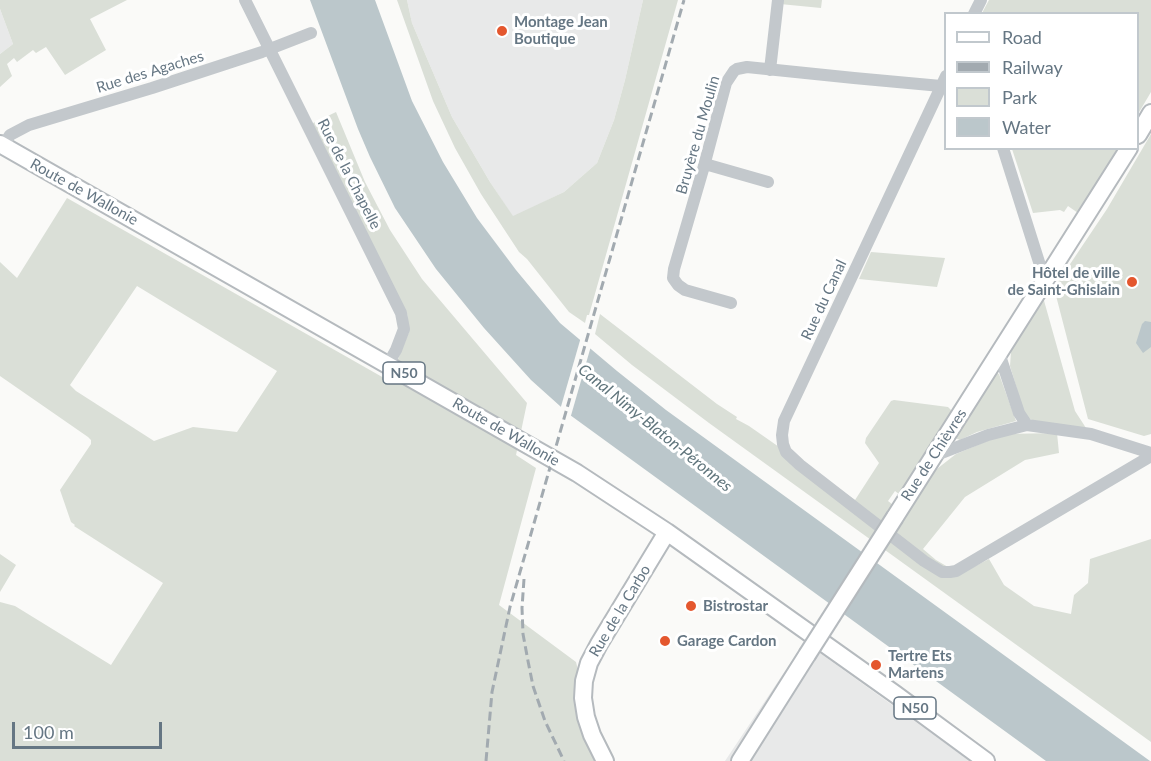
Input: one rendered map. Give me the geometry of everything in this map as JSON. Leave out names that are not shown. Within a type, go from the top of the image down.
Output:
[{"type":"main road","points":[[1139,132],[1151,113]]},
{"type":"main road","name":"Route de Wallonie","points":[[2,145],[577,473],[667,532],[986,761]]},
{"type":"main road","name":"Rue de Chièvres","points":[[740,761],[1128,150]]},
{"type":"main road","name":"Rue de la Carbo","points":[[605,761],[586,717],[583,698],[584,681],[589,663],[599,644],[667,532]]},
{"type":"street","name":"Rue de la Chapelle","points":[[245,0],[402,314],[404,329],[388,364]]},
{"type":"street","points":[[770,70],[778,0]]},
{"type":"street","name":"Rue des Agaches","points":[[2,145],[10,135],[29,125],[152,88],[311,33]]},
{"type":"street","name":"Bruyère du Moulin","points":[[731,303],[685,290],[674,278],[674,269],[728,78],[737,69],[747,67],[943,81]]},
{"type":"street","name":"Rue du Canal","points":[[943,81],[784,421],[782,435],[786,452],[860,512],[942,572],[956,571],[1151,455]]},
{"type":"street","points":[[1004,150],[1045,281]]},
{"type":"street","points":[[705,164],[768,182]]},
{"type":"street","points":[[999,353],[1019,413],[1027,425]]},
{"type":"street","points":[[933,456],[988,435],[1027,425],[1091,434],[1151,455]]},
{"type":"shaded area","points":[[407,0],[643,0],[614,120],[597,163],[564,192],[513,217],[452,117],[412,23]]},
{"type":"shaded area","points":[[0,9],[13,44],[0,54]]},
{"type":"shaded area","points":[[799,650],[815,660],[820,653],[970,761],[725,761]]},
{"type":"green space","points":[[0,0],[127,0],[90,19],[106,50],[65,75],[46,47],[36,53],[33,50],[17,62],[14,58],[7,64],[12,76],[0,87],[0,54],[13,44],[0,9]]},
{"type":"green space","points":[[397,0],[407,0],[412,23],[452,117],[513,216],[564,192],[597,163],[614,120],[643,0],[678,0],[585,323],[569,312],[519,252],[481,194],[455,148],[433,101]]},
{"type":"green space","points":[[781,0],[822,0],[821,8],[780,4]]},
{"type":"green space","points":[[989,0],[1151,0],[1151,92],[1139,112],[1139,12],[983,12]]},
{"type":"green space","points":[[336,112],[365,182],[390,230],[422,279],[527,403],[516,455],[536,468],[499,605],[576,662],[578,670],[575,690],[579,718],[597,761],[0,761],[0,602],[15,606],[111,665],[163,583],[71,522],[60,490],[91,444],[91,440],[0,376],[0,262],[17,278],[67,198],[384,378],[396,364],[409,332],[407,313],[311,124]],"holes":[[[137,286],[277,371],[237,432],[193,427],[154,441],[70,385]]]},
{"type":"green space","points":[[1151,134],[1151,434],[1144,436],[1088,419],[1054,288],[1107,209]]},
{"type":"green space","points":[[1013,150],[1116,150],[1078,213],[1068,206],[1064,212],[1060,210],[1033,213]]},
{"type":"green space","points":[[871,252],[945,258],[937,287],[859,279]]},
{"type":"green space","points":[[1043,297],[1075,411],[1086,428],[1029,419],[1023,409],[1010,366],[1011,352],[1013,344]]},
{"type":"green space","points":[[600,314],[737,417],[736,419],[855,500],[879,463],[865,443],[866,438],[891,401],[948,407],[952,411],[900,495],[895,491],[888,501],[906,515],[933,472],[956,454],[1004,434],[1057,433],[1059,453],[1025,460],[965,497],[923,549],[936,560],[960,574],[989,559],[1004,585],[1034,606],[1071,614],[1074,595],[1088,583],[1090,559],[1151,539],[1151,742],[632,365],[595,334]]},
{"type":"green space","points":[[995,372],[999,374],[1016,421],[977,432],[960,440],[955,438]]},
{"type":"green space","points":[[0,554],[16,565],[0,592]]},
{"type":"water","name":"Canal Nimy-Blaton-Péronnes","points":[[310,0],[375,0],[412,101],[443,162],[477,218],[560,323],[666,410],[1150,761],[1046,761],[570,415],[531,380],[484,328],[436,269],[395,208],[358,129]]},
{"type":"water","points":[[1145,321],[1151,322],[1151,347],[1143,353],[1136,343]]},
{"type":"pier","points":[[581,337],[591,346],[570,419],[560,410]]},
{"type":"railway","points":[[486,761],[492,692],[510,607],[684,0]]},
{"type":"railway","points":[[524,579],[523,634],[533,686],[545,721],[564,761]]},
{"type":"place","name":"Montage Jean Boutique","points":[[502,31]]},
{"type":"place","name":"Hôtel de ville de Saint-Ghislain","points":[[1132,282]]},
{"type":"place","name":"Bistrostar","points":[[691,606]]},
{"type":"place","name":"Garage Cardon","points":[[665,641]]},
{"type":"place","name":"Tertre Ets Martens","points":[[876,665]]}]
